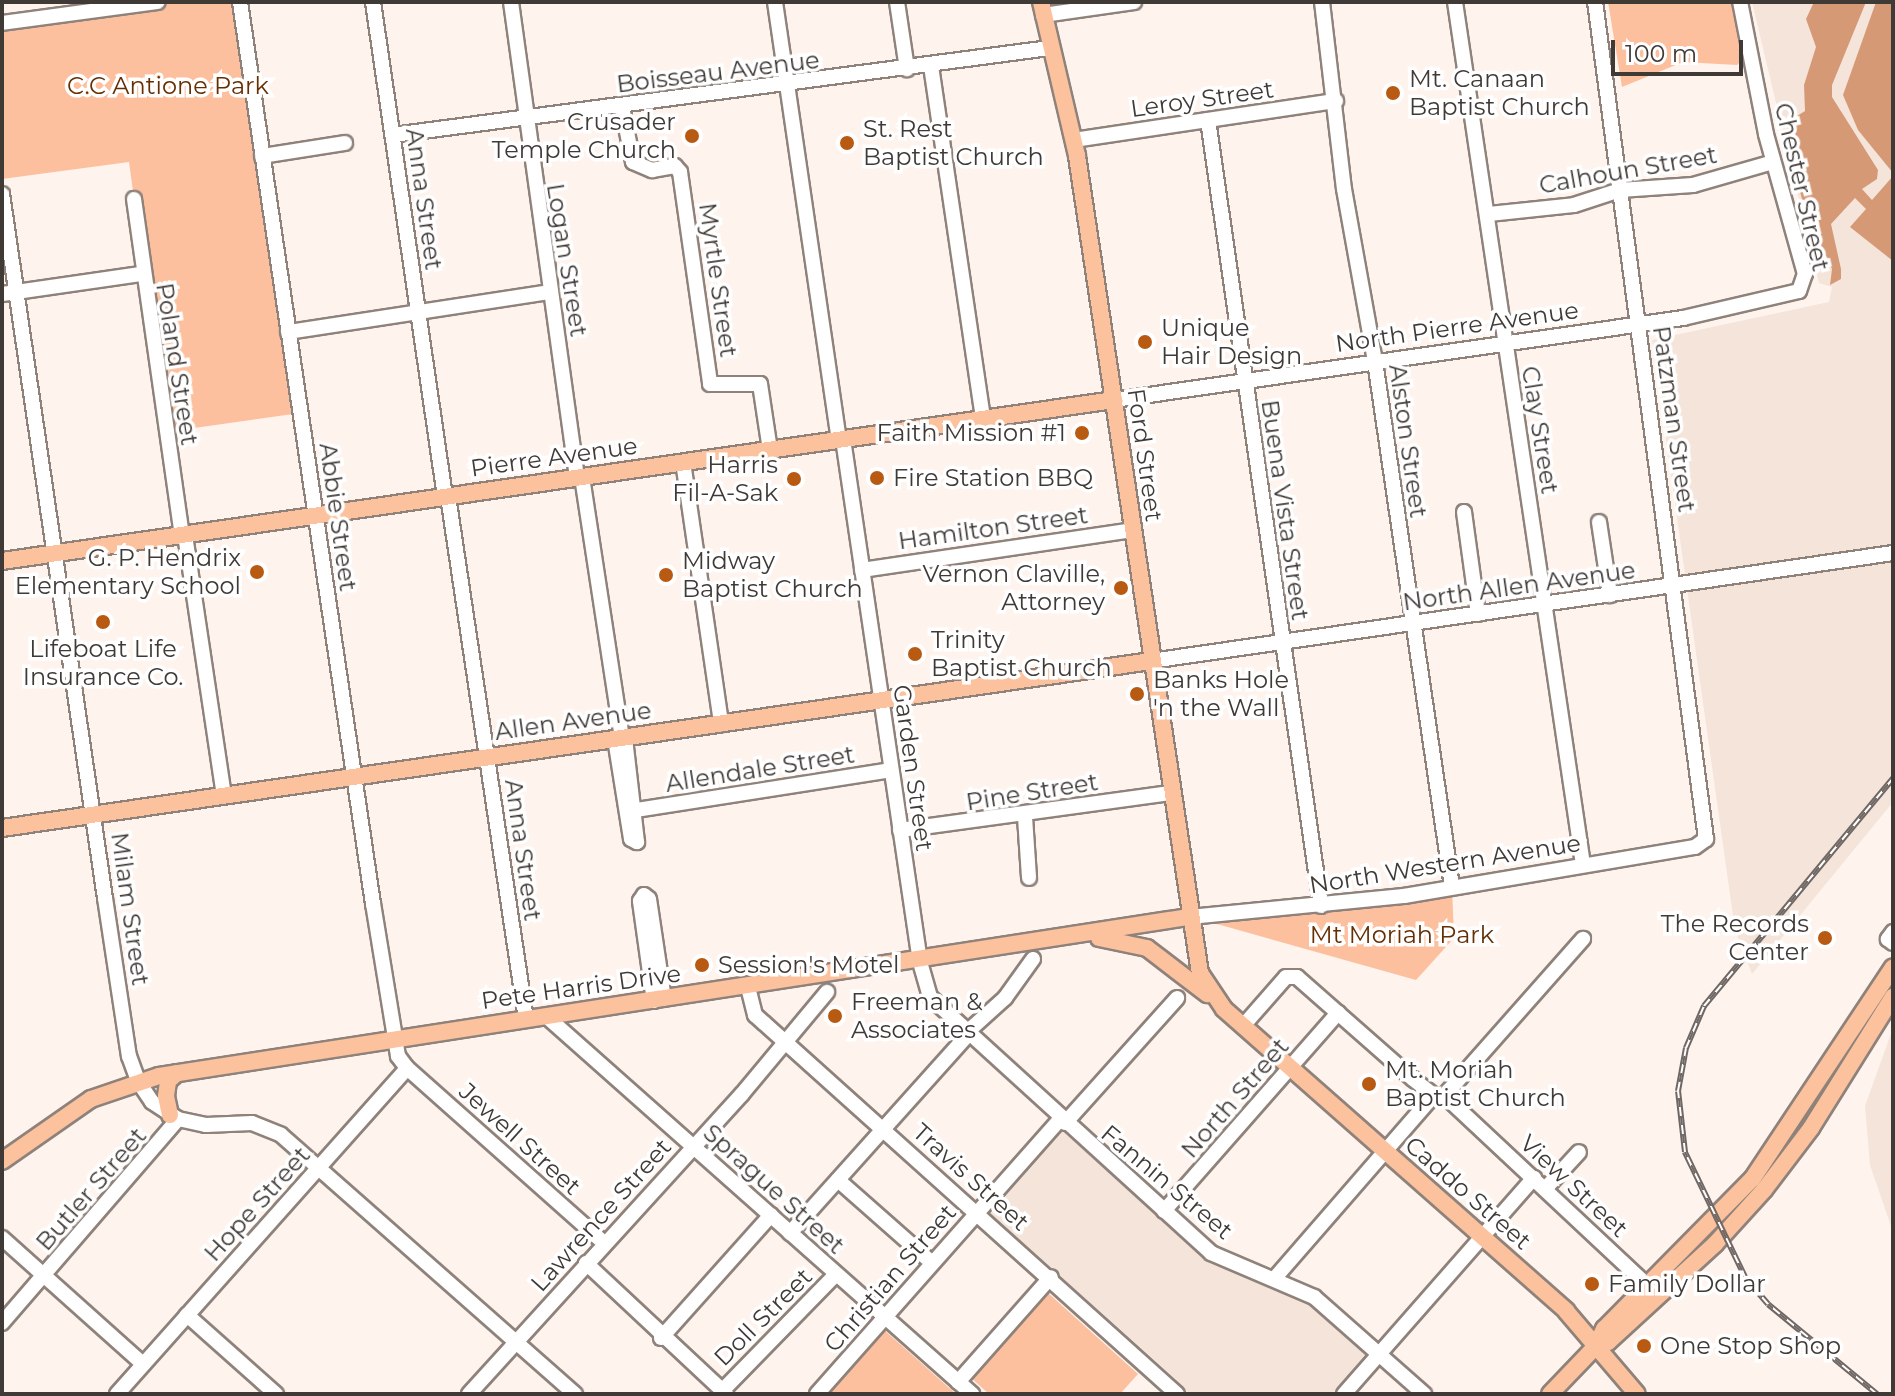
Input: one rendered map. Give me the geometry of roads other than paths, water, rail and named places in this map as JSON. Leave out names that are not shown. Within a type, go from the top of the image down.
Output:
[{"type":"main road","name":"Ford Street","points":[[1042,9],[1049,48],[1074,140],[1189,917]]},
{"type":"main road","name":"Pierre Avenue","points":[[2,561],[1114,400]]},
{"type":"main road","name":"Allen Avenue","points":[[2,828],[1151,661]]},
{"type":"main road","name":"Pete Harris Drive","points":[[2,1161],[79,1106],[138,1081],[396,1038],[920,962],[1189,917]]},
{"type":"main road","name":"Caddo Street","points":[[1189,917],[1200,973],[1224,1009],[1566,1311],[1637,1394]]},
{"type":"main road","points":[[1077,936],[1147,948],[1224,1009]]},
{"type":"main road","points":[[1653,1291],[1766,1161],[1893,967]]},
{"type":"main road","points":[[1550,1394],[1596,1346],[1604,1329],[1653,1291],[1764,1190],[1811,1128],[1893,997]]},
{"type":"main road","points":[[174,1117],[166,1096],[168,1081],[177,1073]]},
{"type":"street","points":[[2,23],[106,6],[158,2]]},
{"type":"street","name":"Abbie Street","points":[[240,2],[354,777],[396,1038]]},
{"type":"street","name":"Anna Street","points":[[373,2],[526,1019]]},
{"type":"street","name":"Logan Street","points":[[511,2],[550,292],[635,842],[640,838],[621,738]]},
{"type":"street","name":"Garden Street","points":[[775,2],[920,962]]},
{"type":"street","points":[[897,2],[907,69]]},
{"type":"street","points":[[1042,9],[1134,2]]},
{"type":"street","name":"Alston Street","points":[[1322,2],[1344,189],[1375,361],[1452,887]]},
{"type":"street","name":"Clay Street","points":[[1455,2],[1489,214],[1505,342],[1583,865]]},
{"type":"street","name":"Patzman Street","points":[[1595,2],[1708,832],[1704,842]]},
{"type":"street","name":"Chester Street","points":[[1740,2],[1773,162],[1803,265],[1802,287]]},
{"type":"street","name":"Boisseau Avenue","points":[[393,135],[1049,48]]},
{"type":"street","points":[[931,66],[983,419]]},
{"type":"street","name":"Leroy Street","points":[[1074,140],[1336,101]]},
{"type":"street","name":"Myrtle Street","points":[[622,107],[633,162],[652,170],[675,166],[680,172],[710,384],[760,384],[770,450]]},
{"type":"street","name":"Buena Vista Street","points":[[1208,120],[1321,906]]},
{"type":"street","points":[[262,156],[345,143]]},
{"type":"street","name":"Calhoun Street","points":[[1489,214],[1574,205],[1620,190],[1693,185],[1773,162]]},
{"type":"street","name":"Milam Street","points":[[2,194],[9,293],[55,553],[129,1056],[138,1081],[152,1102],[174,1117]]},
{"type":"street","name":"Poland Street","points":[[134,199],[141,274],[224,796]]},
{"type":"street","points":[[9,293],[141,274]]},
{"type":"street","name":"North Pierre Avenue","points":[[1114,400],[1773,301],[1802,287]]},
{"type":"street","points":[[288,332],[550,292]]},
{"type":"street","points":[[683,462],[721,724]]},
{"type":"street","points":[[1464,512],[1478,614]]},
{"type":"street","points":[[1599,522],[1610,595]]},
{"type":"street","name":"Hamilton Street","points":[[862,570],[1132,530]]},
{"type":"street","name":"North Allen Avenue","points":[[1151,661],[1893,553]]},
{"type":"street","name":"Allendale Street","points":[[636,810],[891,770]]},
{"type":"street","name":"Pine Street","points":[[900,830],[1025,817],[1170,793]]},
{"type":"street","points":[[1025,817],[1029,878]]},
{"type":"street","name":"North Western Avenue","points":[[1189,917],[1321,906],[1452,887],[1704,842]]},
{"type":"street","points":[[644,895],[649,899],[659,1000],[640,901],[644,895]]},
{"type":"street","points":[[1893,932],[1888,939],[1893,943]]},
{"type":"street","points":[[1274,1279],[1385,1153],[1583,939]]},
{"type":"street","points":[[790,1233],[966,1035],[1005,998],[1033,959]]},
{"type":"street","name":"Fannin Street","points":[[920,962],[930,997],[966,1035],[1211,1253],[1314,1297],[1424,1394]]},
{"type":"street","name":"View Street","points":[[1243,1026],[1291,975],[1539,1184],[1653,1291]]},
{"type":"street","name":"Travis Street","points":[[748,987],[755,1015],[1051,1277],[1177,1394]]},
{"type":"street","name":"Lawrence Street","points":[[469,1394],[786,1042],[827,992]]},
{"type":"street","name":"Christian Street","points":[[817,1394],[931,1262],[1177,998]]},
{"type":"street","name":"North Street","points":[[1164,1211],[1292,1069],[1338,1013]]},
{"type":"street","name":"Sprague Street","points":[[546,1016],[972,1394]]},
{"type":"street","points":[[396,1038],[398,1056],[407,1068]]},
{"type":"street","name":"Hope Street","points":[[117,1394],[407,1068]]},
{"type":"street","name":"Jewell Street","points":[[407,1068],[604,1243]]},
{"type":"street","points":[[174,1117],[261,1125],[281,1135],[575,1394]]},
{"type":"street","name":"Butler Street","points":[[2,1323],[174,1117]]},
{"type":"street","points":[[1344,1394],[1483,1239],[1539,1184],[1579,1152]]},
{"type":"street","points":[[838,1180],[931,1262]]},
{"type":"street","points":[[661,1338],[771,1215]]},
{"type":"street","points":[[2,1238],[143,1364]]},
{"type":"street","points":[[586,1263],[661,1338],[724,1392]]},
{"type":"street","name":"Doll Street","points":[[724,1392],[836,1274]]},
{"type":"street","points":[[958,1382],[1051,1277]]},
{"type":"street","points":[[187,1315],[276,1394]]},
{"type":"railway","points":[[1877,1394],[1768,1304],[1746,1279],[1685,1152],[1678,1091],[1686,1048],[1704,1006],[1893,778]]},
{"type":"place","name":"Mt. Canaan Baptist Church","points":[[1393,93]]},
{"type":"place","name":"Crusader Temple Church","points":[[692,136]]},
{"type":"place","name":"St. Rest Baptist Church","points":[[847,143]]},
{"type":"place","name":"Unique Hair Design","points":[[1145,342]]},
{"type":"place","name":"Faith Mission #1","points":[[1082,433]]},
{"type":"place","name":"Fire Station BBQ","points":[[877,478]]},
{"type":"place","name":"Harris Fil-A-Sak","points":[[794,479]]},
{"type":"place","name":"G. P. Hendrix Elementary School","points":[[257,572]]},
{"type":"place","name":"Midway Baptist Church","points":[[666,575]]},
{"type":"place","name":"Vernon Claville, Attorney","points":[[1121,588]]},
{"type":"place","name":"Lifeboat Life Insurance Co.","points":[[103,622]]},
{"type":"place","name":"Trinity Baptist Church","points":[[915,654]]},
{"type":"place","name":"Banks Hole 'n the Wall","points":[[1137,694]]},
{"type":"place","name":"The Records Center","points":[[1825,938]]},
{"type":"place","name":"Session's Motel","points":[[702,965]]},
{"type":"place","name":"Freeman & Associates","points":[[835,1016]]},
{"type":"place","name":"Mt. Moriah Baptist Church","points":[[1369,1084]]},
{"type":"place","name":"Family Dollar","points":[[1592,1284]]},
{"type":"place","name":"One Stop Shop","points":[[1644,1346]]},
{"type":"park label","name":"C.C Antione Park","points":[[168,86]]},
{"type":"park label","name":"Mt Moriah Park","points":[[1402,935]]}]
